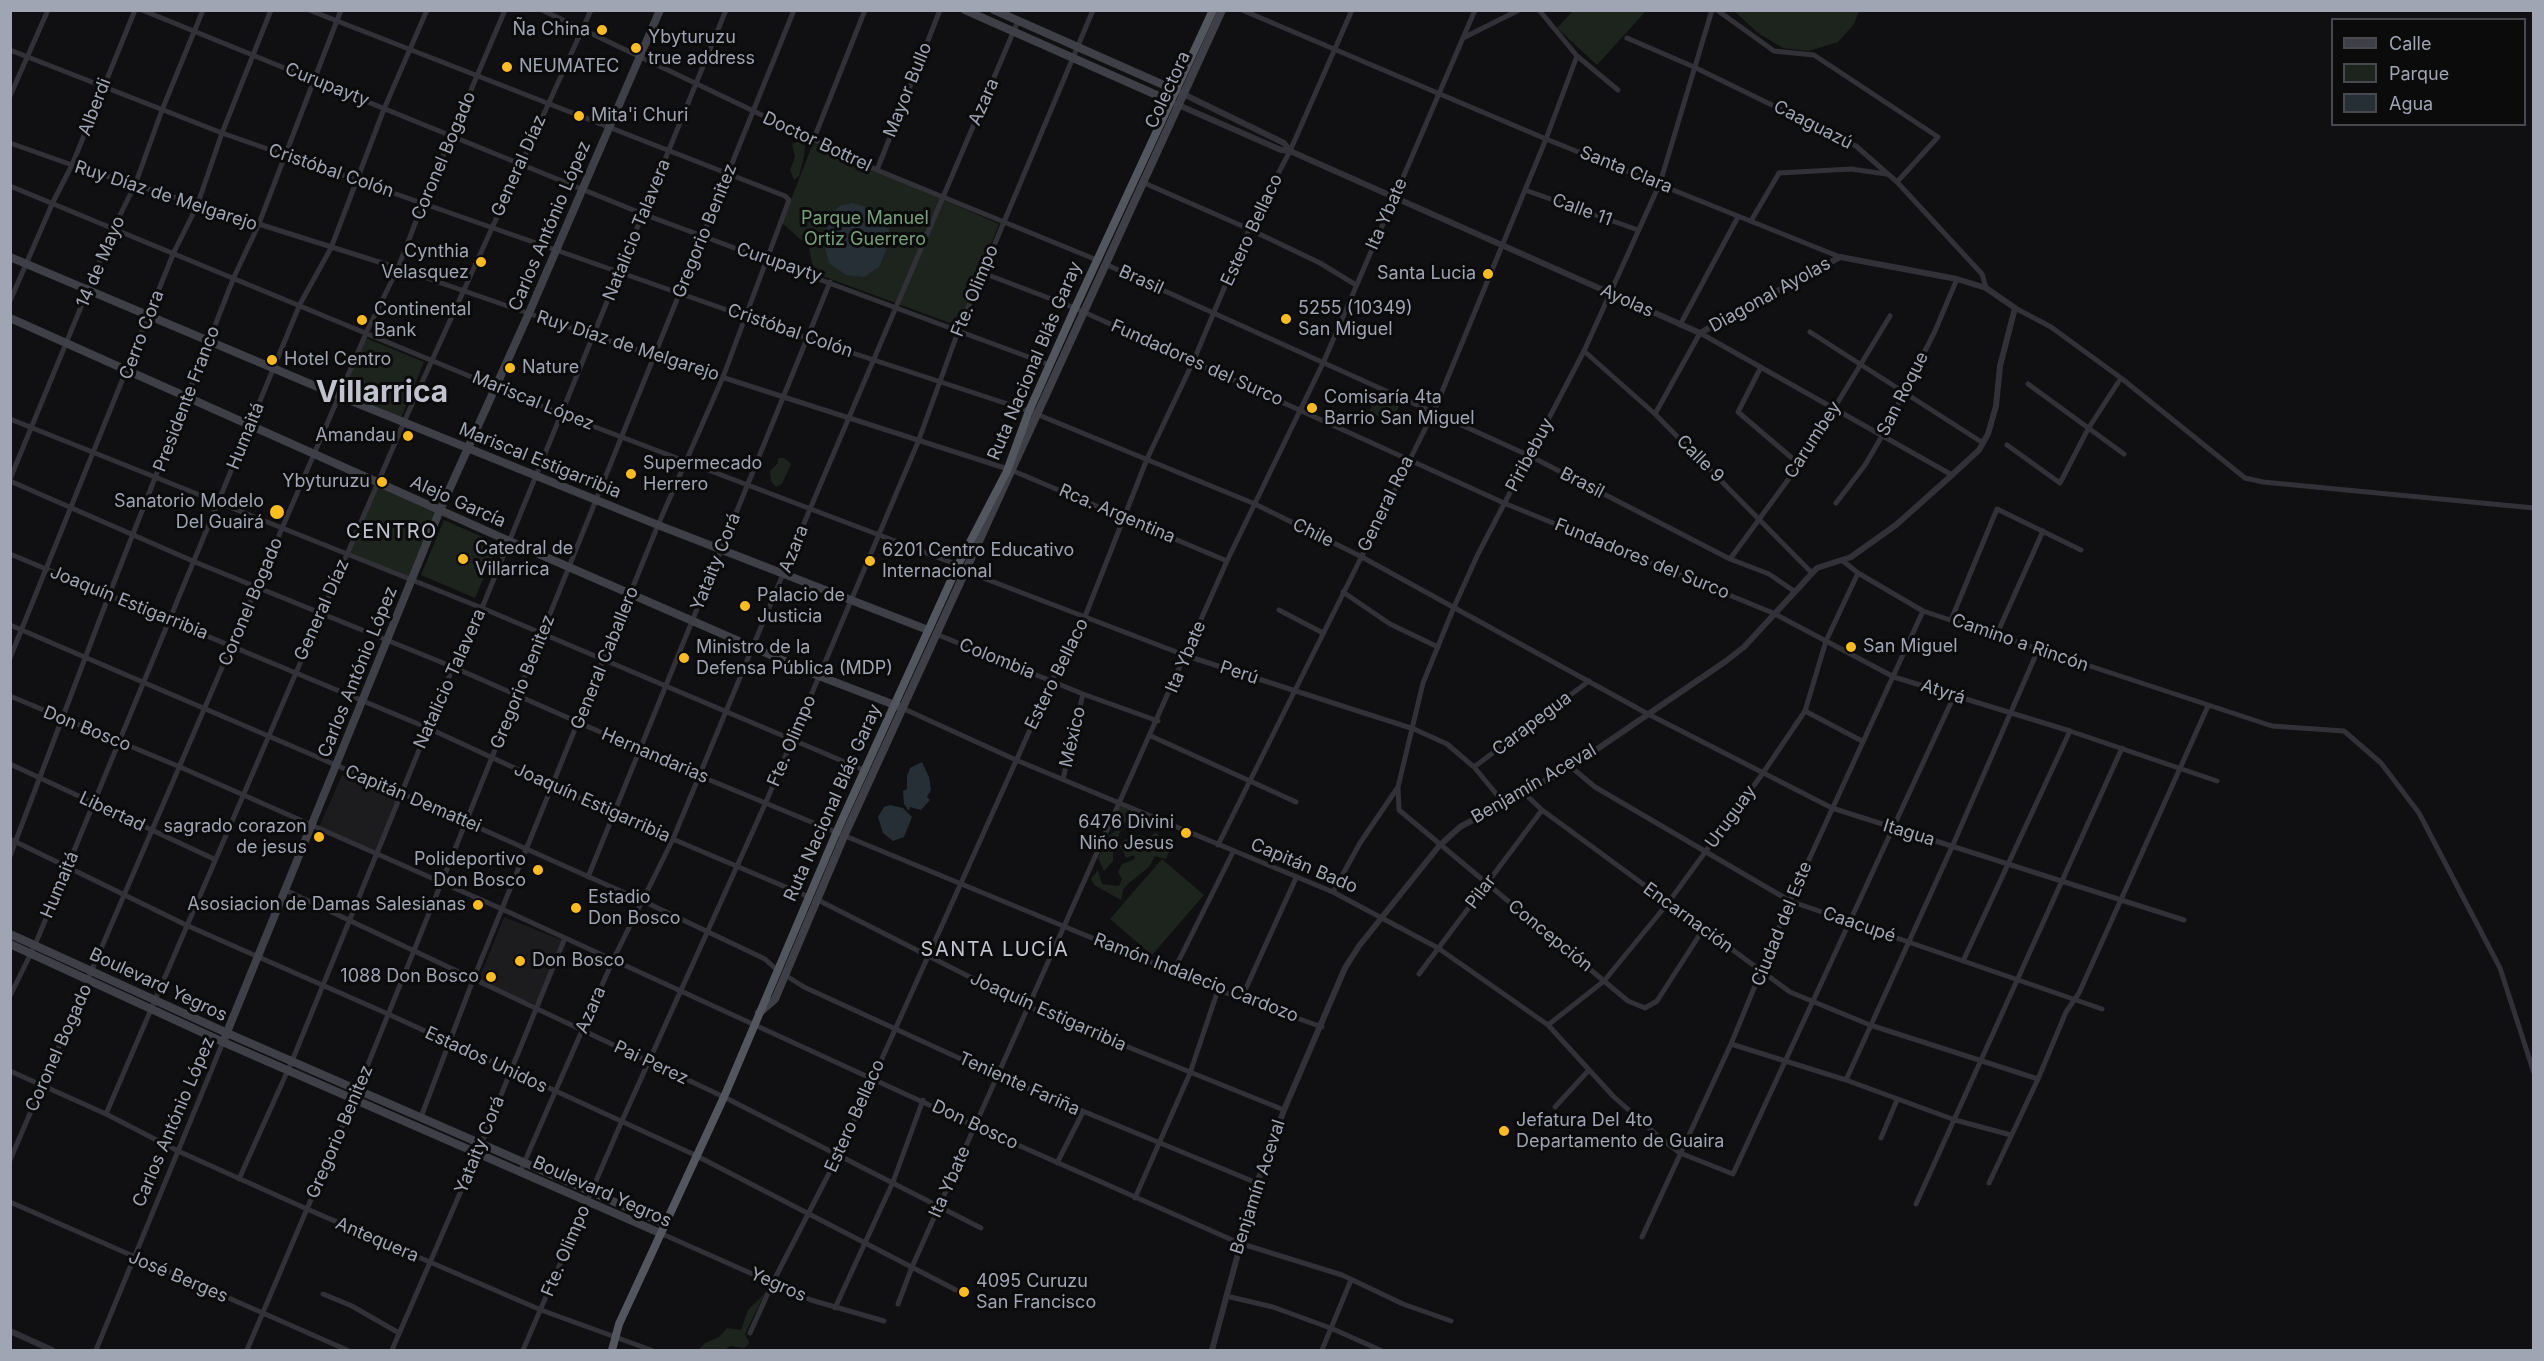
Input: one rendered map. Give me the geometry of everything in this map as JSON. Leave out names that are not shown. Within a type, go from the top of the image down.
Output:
[{"type":"highway","name":"Ruta Nacional Blás Garay","points":[[612,1350],[615,1337],[660,1233],[724,1097],[777,970],[813,898],[866,771],[899,707],[1009,470],[1050,365],[1101,262],[1179,91],[1213,10]]},
{"type":"main road","name":"Carlos António López","points":[[225,1038],[440,510],[529,313],[660,10]]},
{"type":"main road","points":[[965,10],[1174,102]]},
{"type":"main road","points":[[994,10],[1179,91]]},
{"type":"main road","name":"Colectora","points":[[1179,91],[1222,10]]},
{"type":"main road","name":"Colectora","points":[[1101,262],[1141,182],[1174,102]]},
{"type":"main road","name":"Mariscal Estigarribia","points":[[10,256],[339,396],[597,501],[932,632]]},
{"type":"main road","points":[[1033,412],[1079,309]]},
{"type":"main road","name":"Alejo García","points":[[10,318],[570,568],[819,676],[899,707]]},
{"type":"main road","points":[[841,832],[899,707]]},
{"type":"main road","points":[[759,1013],[771,1005],[785,975],[813,898]]},
{"type":"main road","name":"Boulevard Yegros","points":[[10,934],[154,1000],[288,1070],[660,1233]]},
{"type":"main road","name":"Boulevard Yegros","points":[[10,944],[150,1008],[225,1038],[292,1061],[665,1224]]},
{"type":"street","points":[[10,96],[48,10]]},
{"type":"street","name":"Alberdi","points":[[10,301],[53,202],[72,165],[102,86],[135,10]]},
{"type":"street","name":"Curupayty","points":[[142,10],[581,190],[703,237],[959,329],[1050,365]]},
{"type":"street","name":"14 de Mayo","points":[[10,480],[114,227],[135,185],[162,110],[204,10]]},
{"type":"street","name":"Cerro Cora","points":[[10,658],[128,371],[174,252],[197,206],[222,133],[271,10]]},
{"type":"street","points":[[309,10],[727,175]]},
{"type":"street","name":"Presidente Franco","points":[[10,856],[13,840],[42,779],[109,595],[189,398],[234,278],[258,226],[341,10]]},
{"type":"street","name":"Humaitá","points":[[10,996],[35,945],[68,867],[220,503],[300,304],[331,248],[384,109],[427,10]]},
{"type":"street","name":"Coronel Bogado","points":[[10,1160],[90,980],[367,331],[398,268],[423,203],[505,10]]},
{"type":"street","name":"Doctor Bottrel","points":[[542,10],[877,170],[1101,262]]},
{"type":"street","name":"General Díaz","points":[[106,1114],[320,613],[519,164],[591,10]]},
{"type":"street","name":"Natalicio Talavera","points":[[239,1179],[292,1061],[453,668],[482,608],[726,10]]},
{"type":"street","name":"Gregorio Benitez","points":[[247,1350],[414,952],[657,355],[794,10]]},
{"type":"street","points":[[813,141],[865,10]]},
{"type":"street","name":"Mayor Bullo","points":[[877,170],[940,10]]},
{"type":"street","name":"Fte. Olimpo","points":[[523,1350],[621,1123],[739,866],[918,442],[959,329],[1093,10]]},
{"type":"street","name":"Santa Clara","points":[[1242,10],[1546,139],[1840,257],[1957,279],[1986,288],[2015,308]]},
{"type":"street","name":"Estero Bellaco","points":[[750,1333],[773,1282],[838,1154],[1052,681],[1084,619],[1148,459],[1193,362],[1250,229],[1290,151],[1352,10]]},
{"type":"street","name":"Ita Ybate","points":[[898,1304],[939,1206],[1158,721],[1227,561],[1324,361],[1476,10]]},
{"type":"street","points":[[1465,37],[1519,10]]},
{"type":"street","points":[[1539,10],[1577,56],[1618,90]]},
{"type":"street","name":"Piribebuy","points":[[1333,892],[1360,843],[1398,787],[1414,729],[1423,683],[1454,607],[1504,503],[1584,351],[1660,183],[1712,10]]},
{"type":"street","points":[[1717,10],[1773,51],[1814,55],[1938,137],[1897,182]]},
{"type":"street","name":"Azara","points":[[520,1172],[613,960],[674,839],[810,509],[1018,21]]},
{"type":"street","name":"Caaguazú","points":[[1627,38],[1694,67],[1856,146],[1897,182],[1982,274],[1986,288]]},
{"type":"street","name":"Cristóbal Colón","points":[[10,51],[284,155],[807,338],[1033,412]]},
{"type":"street","name":"General Roa","points":[[1218,845],[1434,411],[1546,139],[1577,56]]},
{"type":"street","points":[[1179,91],[1284,143],[1290,151]]},
{"type":"street","points":[[1174,102],[1281,150],[1290,151]]},
{"type":"street","name":"Ruy Díaz de Melgarejo","points":[[10,143],[258,226],[398,268],[594,336],[1009,470]]},
{"type":"street","name":"Ayolas","points":[[1290,151],[1700,333],[1952,475]]},
{"type":"street","points":[[1751,221],[1779,173],[1851,169],[1888,175]]},
{"type":"street","name":"General Caballero","points":[[421,1117],[448,1042],[658,525],[723,377],[788,198],[727,175]]},
{"type":"street","points":[[1141,182],[1250,229],[1320,263],[1356,285]]},
{"type":"street","name":"Mariscal López","points":[[10,186],[367,331],[561,414],[962,568]]},
{"type":"street","name":"Calle 11","points":[[1525,190],[1638,230]]},
{"type":"street","points":[[1680,325],[1738,217]]},
{"type":"street","name":"Diagonal Ayolas","points":[[1700,333],[1840,257]]},
{"type":"street","name":"Brasil","points":[[1101,262],[1530,456],[1730,559],[1769,574],[1794,591]]},
{"type":"street","name":"Fundadores del Surco","points":[[982,273],[1079,309],[1504,503],[1773,613]]},
{"type":"street","name":"San Roque","points":[[1836,503],[1865,465],[1882,436],[1957,279]]},
{"type":"street","name":"Yataity Corá","points":[[588,877],[748,484],[786,397],[830,282]]},
{"type":"street","points":[[2015,308],[2051,327],[2121,378],[2245,478],[2263,482],[2534,508]]},
{"type":"street","name":"Benjamín Aceval","points":[[1212,1350],[1257,1183],[1284,1110],[1322,1027],[1345,968],[1381,918],[1439,846],[1460,827],[1522,791],[1571,767],[1744,647],[1812,573],[1830,563],[1843,561],[1896,525],[1952,475],[1983,443],[1996,406],[2000,366],[2015,308]]},
{"type":"street","name":"Carumbey","points":[[1730,559],[1799,464],[1890,316]]},
{"type":"street","points":[[1810,332],[1862,363],[1983,443]]},
{"type":"street","points":[[1655,414],[1700,333]]},
{"type":"street","name":"Calle 9","points":[[1584,351],[1655,414],[1812,573]]},
{"type":"street","points":[[1761,367],[1738,412],[1799,464]]},
{"type":"street","points":[[2007,446],[2060,483],[2088,429],[2121,378]]},
{"type":"street","points":[[2028,384],[2124,454]]},
{"type":"street","name":"Chile","points":[[1033,412],[1255,504],[1360,556],[1648,714]]},
{"type":"street","points":[[10,419],[482,608],[866,771]]},
{"type":"street","name":"Rca. Argentina","points":[[1009,470],[1126,516],[1227,561]]},
{"type":"street","name":"Hernandarias","points":[[10,480],[195,562],[453,668],[700,776],[841,832]]},
{"type":"street","points":[[1951,620],[1997,509],[2081,550]]},
{"type":"street","points":[[1996,636],[2043,531]]},
{"type":"street","name":"Joaquín Estigarribia","points":[[10,554],[428,728],[614,814],[813,898],[1029,1007],[1284,1110]]},
{"type":"street","name":"Camino a Rincón","points":[[1843,561],[1858,573],[1923,611],[1996,636],[2272,726],[2344,731],[2380,762],[2419,813],[2500,968],[2534,1073]]},
{"type":"street","name":"Perú","points":[[962,568],[1084,619],[1187,656],[1414,729],[1447,744],[1474,767],[1503,802]]},
{"type":"street","name":"Uruguay","points":[[1548,1025],[1604,981],[1668,903],[1763,773],[1805,711],[1826,641],[1858,573]]},
{"type":"street","points":[[1343,592],[1390,624],[1438,647]]},
{"type":"street","points":[[1279,610],[1323,633]]},
{"type":"street","name":"Ciudad del Este","points":[[1642,1237],[1763,972],[1762,965],[1790,901],[1923,611]]},
{"type":"street","name":"Atyrá","points":[[1773,613],[1892,676],[2122,748]]},
{"type":"street","name":"Capitán Demattei","points":[[10,626],[401,793],[643,901],[765,959],[777,970]]},
{"type":"street","name":"Colombia","points":[[932,632],[1083,694],[1158,721]]},
{"type":"street","points":[[1846,1080],[2038,650]]},
{"type":"street","name":"Carapegua","points":[[1474,767],[1589,681]]},
{"type":"street","name":"México","points":[[1063,779],[1083,694]]},
{"type":"street","name":"Don Bosco","points":[[10,696],[180,767],[502,909],[1135,1198],[1239,1243],[1351,1280],[1403,1304],[1450,1321]]},
{"type":"street","points":[[1787,1060],[1891,828],[1954,696]]},
{"type":"street","points":[[1989,1183],[2038,1079],[2066,1012],[2121,900],[2208,706]]},
{"type":"street","name":"Capitán Bado","points":[[899,707],[1119,804],[1333,892],[1438,948],[1548,1025],[1613,1096],[1680,1153],[1733,1174],[1787,1060]]},
{"type":"street","points":[[1805,711],[1862,741]]},
{"type":"street","name":"Itagua","points":[[1648,714],[1832,808],[2184,920]]},
{"type":"street","points":[[1963,961],[2070,730]]},
{"type":"street","points":[[1151,736],[1250,779],[1296,802]]},
{"type":"street","points":[[1916,1204],[2122,748],[2217,782]]},
{"type":"street","name":"Libertad","points":[[10,764],[214,859]]},
{"type":"street","name":"Caacupé","points":[[1571,767],[1595,787],[1790,901],[2102,1009]]},
{"type":"street","points":[[1384,806],[1399,810],[1398,787]]},
{"type":"street","name":"Encarnación","points":[[1522,791],[1542,810],[1790,992],[1870,1025],[2038,1079]]},
{"type":"street","name":"Concepción","points":[[1399,810],[1439,846],[1604,981],[1629,1000],[1645,1008],[1657,1001],[1704,928]]},
{"type":"street","name":"Pilar","points":[[1419,974],[1542,810]]},
{"type":"street","name":"Ramón Indalecio Cardozo","points":[[841,832],[1173,972],[1240,999],[1322,1027]]},
{"type":"street","name":"Estados Unidos","points":[[13,840],[186,925],[388,1014],[621,1123],[695,1155],[956,1290]]},
{"type":"street","points":[[1173,972],[1233,852]]},
{"type":"street","points":[[1240,999],[1296,878]]},
{"type":"street","name":"Pai Perez","points":[[285,890],[535,1010],[724,1097],[981,1228]]},
{"type":"street","name":"Yataity Corá","points":[[392,1350],[477,1154],[565,938]]},
{"type":"street","name":"Teniente Fariña","points":[[785,975],[804,987],[998,1076],[1257,1183]]},
{"type":"street","points":[[1135,1198],[1190,1073],[1218,990]]},
{"type":"street","name":"Carlos António López","points":[[96,1350],[225,1038]]},
{"type":"street","points":[[1731,1044],[1846,1080],[1955,1120],[2012,1135]]},
{"type":"street","points":[[1555,1107],[1589,1070]]},
{"type":"street","name":"Antequera","points":[[10,1071],[106,1114],[177,1151],[430,1263],[541,1310],[651,1350]]},
{"type":"street","points":[[835,1308],[893,1182],[923,1100]]},
{"type":"street","points":[[1881,1138],[1897,1100]]},
{"type":"street","points":[[1057,1163],[1083,1112]]},
{"type":"street","name":"José Berges","points":[[10,1202],[133,1258],[347,1350]]},
{"type":"street","name":"Boulevard Yegros","points":[[665,1224],[675,1240]]},
{"type":"street","name":"Boulevard Yegros","points":[[660,1233],[675,1240]]},
{"type":"street","name":"Yegros","points":[[675,1240],[835,1308],[884,1321]]},
{"type":"street","points":[[1322,1350],[1333,1329],[1351,1280]]},
{"type":"street","points":[[323,1294],[352,1306],[399,1333]]},
{"type":"street","points":[[1226,1296],[1273,1307],[1333,1329],[1367,1348],[1380,1350]]},
{"type":"street","points":[[10,1331],[52,1350]]},
{"type":"shaded area","points":[[342,775],[399,799],[377,852],[319,827]]},
{"type":"shaded area","name":"Don Bosco","points":[[504,917],[562,940],[536,1005],[478,981]]},
{"type":"green space","points":[[1573,11],[1646,11],[1597,65],[1557,28]]},
{"type":"green space","points":[[1734,11],[1859,11],[1854,24],[1838,42],[1809,51],[1783,48],[1758,33]]},
{"type":"green space","points":[[801,140],[805,145],[804,156],[799,176],[794,180],[790,170],[795,157],[792,144]]},
{"type":"green space","name":"Parque Manuel Ortiz Guerrero","points":[[813,143],[999,224],[958,326],[814,273],[809,247],[782,223]]},
{"type":"green space","points":[[366,338],[424,362],[401,418],[341,395]]},
{"type":"green space","points":[[1377,396],[1399,406],[1392,422],[1369,412]]},
{"type":"green space","points":[[778,458],[784,458],[791,464],[782,484],[776,487],[771,481],[770,471],[778,463]]},
{"type":"green space","points":[[379,485],[438,511],[411,578],[348,553]]},
{"type":"green space","points":[[444,520],[498,544],[475,598],[421,575]]},
{"type":"green space","points":[[1121,806],[1144,817],[1136,828],[1130,822],[1124,823],[1118,837],[1119,844],[1139,835],[1148,838],[1156,832],[1159,836],[1155,846],[1167,838],[1172,845],[1166,859],[1155,856],[1149,867],[1129,883],[1123,890],[1121,900],[1094,885],[1091,879],[1098,870],[1102,884],[1119,886],[1122,879],[1118,872],[1122,864],[1135,859],[1134,855],[1126,858],[1122,849],[1118,848],[1113,852],[1113,861],[1104,871],[1098,858],[1109,836],[1115,831],[1117,820],[1115,812]]},
{"type":"green space","points":[[1162,859],[1204,895],[1152,955],[1110,919]]},
{"type":"green space","points":[[765,1293],[745,1334],[749,1342],[747,1346],[743,1348],[730,1346],[725,1350],[698,1350],[705,1343],[719,1337],[727,1328],[741,1330],[748,1310]]},
{"type":"water","points":[[853,203],[875,210],[888,221],[890,241],[879,267],[864,277],[846,275],[829,263],[824,243],[827,224],[834,211],[841,205]]},
{"type":"water","points":[[922,762],[929,777],[931,790],[927,797],[930,800],[921,810],[910,807],[909,811],[904,804],[903,791],[907,789],[907,776],[910,768]]},
{"type":"water","points":[[890,805],[903,808],[912,817],[904,837],[893,841],[883,833],[878,817],[884,807]]},
{"type":"place","name":"Ña China","points":[[602,30]]},
{"type":"place","name":"Ybyturuzu true address","points":[[636,48]]},
{"type":"place","name":"NEUMATEC","points":[[507,67]]},
{"type":"place","name":"Mita'i Churi","points":[[579,116]]},
{"type":"place","name":"Cynthia Velasquez","points":[[481,262]]},
{"type":"place","name":"Santa Lucia","points":[[1488,274]]},
{"type":"place","name":"5255 (10349) San Miguel","points":[[1286,319]]},
{"type":"place","name":"Continental Bank","points":[[362,320]]},
{"type":"place","name":"Hotel Centro","points":[[272,360]]},
{"type":"place","name":"Nature","points":[[510,368]]},
{"type":"place","name":"Comisaría 4ta Barrio San Miguel","points":[[1312,408]]},
{"type":"place","name":"Amandau","points":[[408,436]]},
{"type":"place","name":"Supermecado Herrero","points":[[631,474]]},
{"type":"place","name":"Ybyturuzu","points":[[382,482]]},
{"type":"place","name":"Sanatorio Modelo Del Guairá","points":[[277,512]]},
{"type":"place","name":"Catedral de Villarrica","points":[[463,559]]},
{"type":"place","name":"6201 Centro Educativo Internacional","points":[[870,561]]},
{"type":"place","name":"Palacio de Justicia","points":[[745,606]]},
{"type":"place","name":"San Miguel","points":[[1851,647]]},
{"type":"place","name":"Ministro de la Defensa Pública (MDP)","points":[[684,658]]},
{"type":"place","name":"6476 Divini Niño Jesus","points":[[1186,833]]},
{"type":"place","name":"sagrado corazon de jesus","points":[[319,837]]},
{"type":"place","name":"Polideportivo Don Bosco","points":[[538,870]]},
{"type":"place","name":"Asosiacion de Damas Salesianas","points":[[478,905]]},
{"type":"place","name":"Estadio Don Bosco","points":[[576,908]]},
{"type":"place","name":"Don Bosco","points":[[520,961]]},
{"type":"place","name":"1088 Don Bosco","points":[[491,977]]},
{"type":"place","name":"Jefatura Del 4to Departamento de Guaira","points":[[1504,1131]]},
{"type":"place","name":"4095 Curuzu San Francisco","points":[[964,1292]]},
{"type":"district","name":"Villarrica","points":[[382,393]]},
{"type":"district","name":"CENTRO","points":[[392,532]]},
{"type":"district","name":"SANTA LUCÍA","points":[[995,950]]}]
